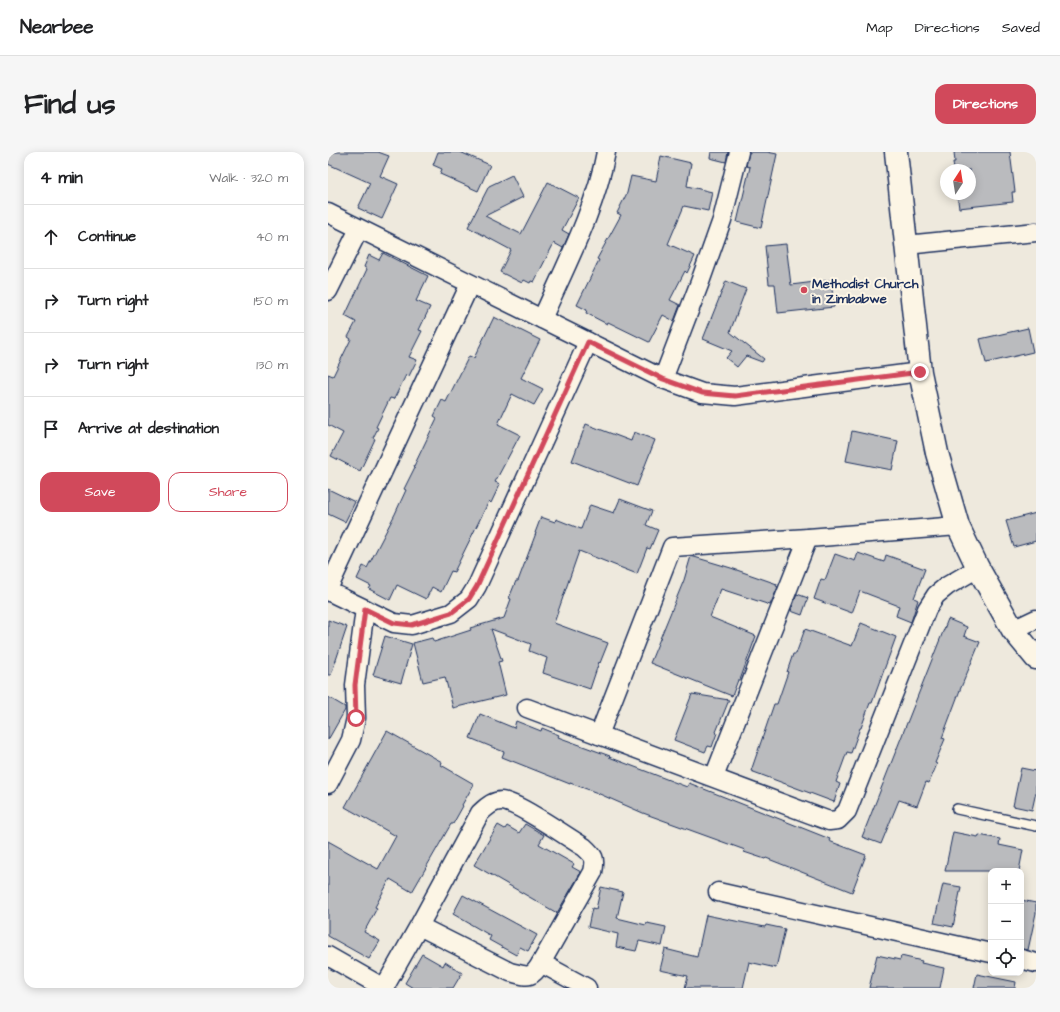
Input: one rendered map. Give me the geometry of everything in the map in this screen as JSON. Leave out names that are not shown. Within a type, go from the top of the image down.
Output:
[{"type":"street","points":[[542,319],[588,214],[603,167],[606,152]]},
{"type":"street","points":[[663,379],[722,220],[739,152]]},
{"type":"street","points":[[896,152],[920,372],[937,453],[958,526],[978,568],[1013,630],[1036,658]]},
{"type":"street","points":[[328,213],[663,379],[702,393],[735,396],[920,372]]},
{"type":"street","points":[[328,291],[359,228]]},
{"type":"street","points":[[906,245],[1036,232]]},
{"type":"street","points":[[470,284],[328,590],[365,609],[394,623],[412,625],[451,613],[469,599],[480,579],[588,342]]},
{"type":"street","points":[[599,735],[672,547],[958,526]]},
{"type":"street","points":[[714,777],[808,538]]},
{"type":"street","points":[[527,708],[830,821],[838,820],[847,811],[927,609],[936,595],[947,586],[978,568]]},
{"type":"street","points":[[328,784],[351,740],[356,718],[355,685],[365,609]]},
{"type":"street","points":[[1013,630],[1036,619]]},
{"type":"street","points":[[328,956],[384,988],[480,813],[489,805],[500,801],[514,804],[584,847],[592,854],[595,862],[593,872],[536,972],[532,975],[525,976],[510,972],[419,926]]},
{"type":"street","points":[[718,892],[988,952]]},
{"type":"street","points":[[1024,960],[1036,963]]},
{"type":"street","points":[[541,963],[587,988]]},
{"type":"lane","points":[[957,809],[1036,826]]},
{"type":"building","points":[[332,152],[378,152],[389,156],[380,176],[398,184],[382,219],[358,208],[370,183],[328,164],[328,160]]},
{"type":"building","points":[[438,152],[460,152],[490,165],[478,191],[440,174],[442,169],[433,165]]},
{"type":"building","points":[[711,152],[728,152],[726,162],[710,158]]},
{"type":"building","points":[[749,152],[767,152],[777,154],[761,228],[737,222],[750,167],[746,166]]},
{"type":"building","points":[[954,152],[1010,152],[1015,192],[1012,192],[1013,202],[959,208],[958,200],[976,200],[976,164],[953,164],[953,162],[955,162]]},
{"type":"building","points":[[661,156],[691,163],[687,186],[712,192],[708,211],[684,206],[668,244],[695,256],[687,273],[685,271],[670,300],[680,305],[674,321],[663,315],[649,342],[608,322],[607,324],[586,313],[587,310],[577,305],[599,260],[597,259],[621,215],[617,213],[627,193],[631,176],[656,181]]},
{"type":"building","points":[[512,175],[523,197],[485,216],[521,234],[548,182],[579,198],[562,230],[569,234],[563,248],[554,243],[534,282],[531,281],[530,283],[524,280],[522,283],[500,272],[511,250],[468,227],[489,186]]},
{"type":"building","points":[[786,244],[791,285],[831,280],[834,307],[778,313],[775,284],[769,284],[765,246]]},
{"type":"building","points":[[383,253],[428,276],[416,301],[430,307],[419,330],[422,331],[409,357],[417,360],[409,376],[406,375],[394,399],[390,398],[376,427],[378,428],[373,438],[375,439],[360,471],[331,456],[343,433],[328,425],[328,374],[333,376],[351,339],[348,337],[356,322],[345,316],[367,269],[364,267],[369,255],[379,260]]},
{"type":"building","points":[[726,281],[746,289],[730,332],[764,359],[762,362],[746,356],[737,367],[726,358],[732,351],[703,339]]},
{"type":"building","points":[[494,317],[540,340],[521,378],[543,389],[534,405],[512,394],[498,424],[520,435],[495,482],[500,484],[491,503],[489,501],[454,572],[451,571],[441,592],[432,587],[426,599],[397,585],[390,600],[369,589],[371,586],[357,579],[363,566],[367,568],[395,514],[406,490],[404,489],[415,467],[414,466],[437,418],[434,416],[442,400],[446,402],[469,356],[474,358]]},
{"type":"building","points":[[1028,328],[1033,352],[986,363],[980,339]]},
{"type":"building","points":[[586,424],[631,441],[634,432],[655,440],[637,486],[572,461]]},
{"type":"building","points":[[852,431],[898,441],[892,470],[846,461]]},
{"type":"building","points":[[328,489],[355,502],[345,522],[328,514]]},
{"type":"building","points":[[620,499],[652,511],[646,525],[658,530],[650,549],[647,548],[637,574],[579,551],[554,623],[608,643],[600,663],[599,662],[590,689],[543,673],[547,658],[529,651],[531,644],[491,629],[502,661],[498,662],[506,695],[453,708],[445,677],[423,682],[413,643],[432,638],[434,642],[471,630],[470,628],[504,618],[511,599],[509,598],[516,581],[518,581],[541,517],[555,522],[556,519],[581,529],[590,505],[614,513]]},
{"type":"building","points":[[1036,513],[1036,541],[1014,547],[1006,521]]},
{"type":"building","points":[[858,553],[884,562],[886,555],[925,569],[914,598],[918,600],[911,622],[896,616],[899,606],[860,591],[852,613],[814,599],[821,579],[825,580],[835,554],[855,561]]},
{"type":"building","points":[[691,556],[777,584],[776,586],[778,587],[770,605],[721,589],[710,617],[756,636],[740,680],[738,680],[732,696],[650,663],[684,580]]},
{"type":"building","points":[[797,594],[808,598],[802,615],[791,611]]},
{"type":"building","points":[[948,619],[967,627],[964,636],[980,642],[942,738],[945,739],[929,783],[926,782],[917,806],[899,800],[881,844],[862,837]]},
{"type":"building","points":[[328,620],[347,627],[331,675],[328,675]]},
{"type":"building","points":[[861,623],[896,637],[872,703],[870,703],[851,753],[847,752],[836,782],[840,784],[834,802],[751,771],[774,704],[777,704],[793,654],[796,654],[805,629],[852,646]]},
{"type":"building","points":[[385,636],[412,644],[401,683],[373,675]]},
{"type":"building","points":[[692,694],[729,700],[716,732],[717,733],[712,747],[708,746],[705,752],[674,740]]},
{"type":"building","points":[[328,697],[345,707],[345,710],[328,740]]},
{"type":"building","points":[[480,714],[514,728],[516,721],[541,731],[542,728],[559,735],[558,737],[610,756],[609,757],[687,787],[689,783],[830,839],[829,841],[866,855],[852,892],[766,858],[765,859],[744,852],[745,850],[643,813],[595,792],[570,784],[502,757],[504,752],[470,738]]},
{"type":"building","points":[[387,731],[442,762],[441,765],[474,784],[453,824],[451,824],[412,892],[390,879],[364,932],[380,941],[369,959],[328,936],[328,841],[378,869],[396,836],[345,807]]},
{"type":"building","points":[[1021,768],[1036,771],[1036,792],[1032,810],[1013,806]]},
{"type":"building","points":[[525,824],[544,835],[539,844],[574,864],[572,867],[581,872],[557,913],[474,865],[498,825],[505,829],[507,826],[519,833]]},
{"type":"building","points":[[953,832],[978,837],[979,835],[1000,839],[999,845],[1023,850],[1020,868],[988,868],[988,871],[945,871]]},
{"type":"building","points":[[943,884],[961,887],[953,927],[934,923]]},
{"type":"building","points":[[601,887],[623,892],[617,918],[646,925],[647,923],[666,927],[662,946],[639,941],[636,951],[616,947],[618,934],[588,927],[592,908],[596,909]]},
{"type":"building","points":[[463,895],[537,935],[528,951],[520,947],[516,955],[489,940],[491,936],[453,914]]},
{"type":"building","points":[[1024,901],[1036,903],[1036,913],[1028,950],[1024,949]]},
{"type":"building","points":[[706,915],[765,927],[766,925],[785,929],[776,968],[749,962],[743,988],[685,988],[688,976],[660,970],[665,949],[697,957]]},
{"type":"building","points":[[422,954],[443,966],[445,962],[462,973],[453,988],[413,988],[405,983]]},
{"type":"building","points":[[877,955],[900,960],[901,956],[922,961],[921,963],[944,968],[940,988],[869,988]]},
{"type":"building","points":[[977,974],[1016,982],[1015,988],[974,988]]},
{"type":"place","name":"Methodist Church in Zimbabwe","points":[[804,290]]},
{"type":"route","points":[[356,718],[355,685],[365,609],[394,623],[412,625],[451,613],[469,599],[477,586],[588,342],[663,379],[702,393],[735,396],[920,372]]}]
